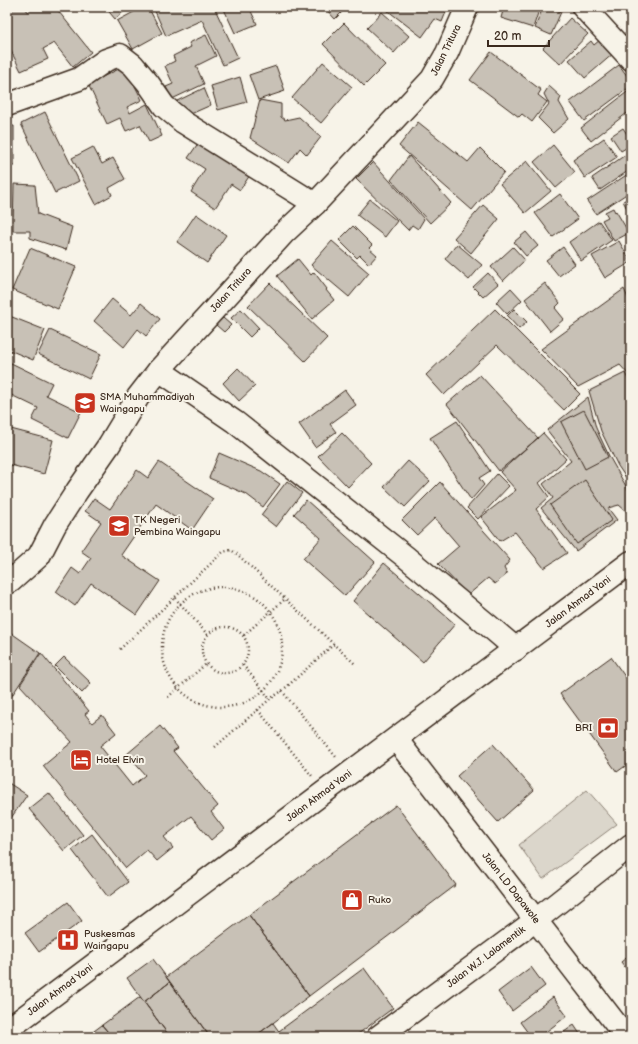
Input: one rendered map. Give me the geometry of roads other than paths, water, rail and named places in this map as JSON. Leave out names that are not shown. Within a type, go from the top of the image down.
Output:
[{"type":"main road","name":"Jalan Tritura","points":[[7,583],[39,556],[55,525],[109,445],[138,397],[159,370],[283,234],[315,204],[432,79],[447,53],[467,7]]},
{"type":"main road","points":[[583,7],[631,59]]},
{"type":"main road","points":[[7,105],[79,79],[106,60],[120,55],[133,65],[164,106],[183,122],[315,204]]},
{"type":"main road","points":[[159,370],[235,422],[378,535],[516,649]]},
{"type":"main road","name":"Jalan Ahmad Yani","points":[[7,1030],[631,562]]},
{"type":"main road","name":"Jalan LD Dapawole","points":[[396,739],[626,1037]]},
{"type":"main road","name":"Jalan W.J. Lalamentik","points":[[378,1037],[536,920],[631,845]]},
{"type":"place","name":"SMA Muhammadiyah Waingapu","points":[[85,403]]},
{"type":"place","name":"TK Negeri Pembina Waingapu","points":[[119,526]]},
{"type":"place","name":"BRI","points":[[608,728]]},
{"type":"place","name":"Hotel Elvin","points":[[81,760]]},
{"type":"place","name":"Ruko","points":[[352,900]]},
{"type":"place","name":"Puskesmas Waingapu","points":[[68,940]]}]
